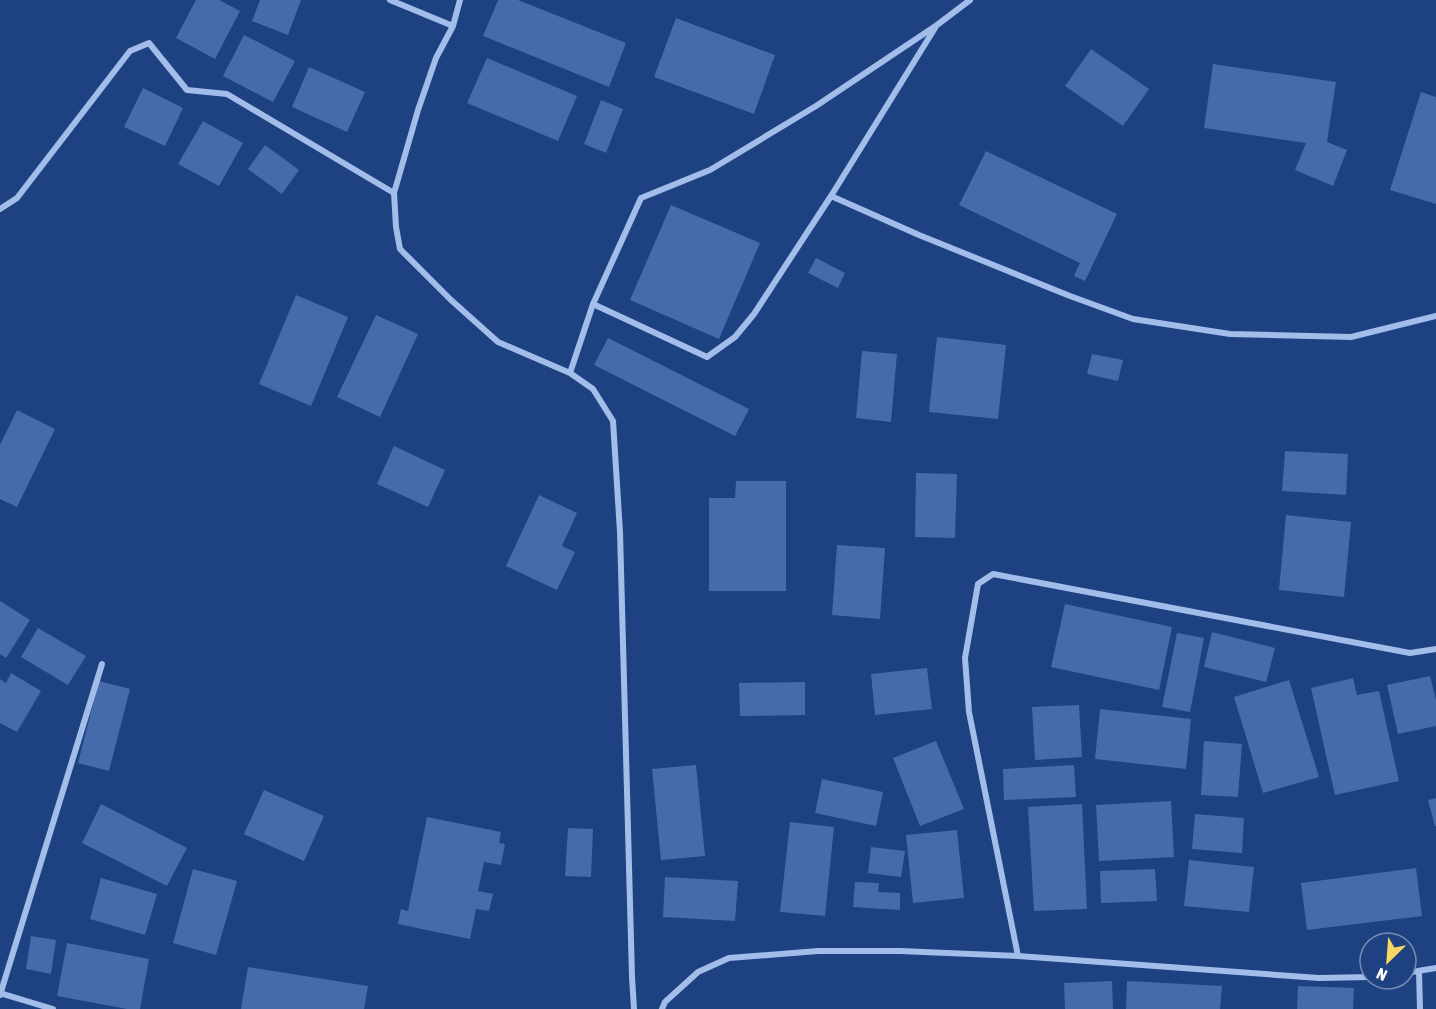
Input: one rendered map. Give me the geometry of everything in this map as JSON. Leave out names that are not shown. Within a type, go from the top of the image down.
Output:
[{"type":"street","points":[[390,0],[453,26]]},
{"type":"street","points":[[460,0],[453,26],[436,58],[418,110],[394,193],[396,227],[400,249],[498,342],[570,373],[593,389],[613,422],[620,532],[634,1009]]},
{"type":"street","points":[[570,373],[593,304],[641,198],[710,170],[816,106],[937,25],[970,0]]},
{"type":"street","points":[[593,304],[706,357],[735,337],[754,314],[831,196],[937,25]]},
{"type":"street","points":[[0,209],[16,198],[130,51],[149,43],[187,90],[227,94],[394,193]]},
{"type":"street","points":[[831,196],[930,239],[1133,319],[1230,334],[1351,337],[1436,316]]},
{"type":"street","points":[[1018,956],[969,712],[965,658],[978,584],[993,574],[1410,653],[1436,649]]},
{"type":"street","points":[[53,1009],[0,994],[102,664]]},
{"type":"street","points":[[662,1009],[664,1002],[698,972],[729,958],[818,951],[900,951],[1018,956],[1319,978],[1358,977]]},
{"type":"street","points":[[1420,1009],[1419,971],[1436,968]]},
{"type":"building","points":[[196,0],[219,0],[240,11],[215,59],[176,38]]},
{"type":"building","points":[[260,0],[301,0],[288,35],[252,21]]},
{"type":"building","points":[[498,0],[518,0],[626,43],[609,87],[483,36]]},
{"type":"building","points":[[676,18],[775,55],[754,114],[654,77]]},
{"type":"building","points":[[244,35],[295,61],[273,102],[223,76]]},
{"type":"building","points":[[1091,49],[1149,89],[1123,126],[1065,86]]},
{"type":"building","points":[[487,58],[577,96],[558,141],[467,103]]},
{"type":"building","points":[[1213,64],[1336,82],[1327,142],[1347,150],[1333,186],[1295,170],[1306,143],[1204,128]]},
{"type":"building","points":[[309,67],[365,92],[347,132],[292,107]]},
{"type":"building","points":[[143,88],[183,108],[165,146],[124,127]]},
{"type":"building","points":[[1421,92],[1436,97],[1436,204],[1390,190]]},
{"type":"building","points":[[601,100],[623,109],[606,153],[584,144]]},
{"type":"building","points":[[203,121],[243,143],[219,186],[178,164]]},
{"type":"building","points":[[265,145],[299,170],[282,194],[248,169]]},
{"type":"building","points":[[986,151],[1117,214],[1085,281],[1074,276],[1080,263],[959,205]]},
{"type":"building","points":[[671,205],[760,243],[719,339],[630,300]]},
{"type":"building","points":[[816,258],[845,273],[838,288],[808,273]]},
{"type":"building","points":[[296,295],[348,317],[311,406],[259,384]]},
{"type":"building","points":[[376,315],[418,334],[380,417],[337,397]]},
{"type":"building","points":[[937,337],[1006,345],[998,419],[929,412]]},
{"type":"building","points":[[608,338],[749,409],[735,436],[594,365]]},
{"type":"building","points":[[862,351],[897,354],[891,422],[856,418]]},
{"type":"building","points":[[1092,354],[1123,360],[1118,381],[1087,374]]},
{"type":"building","points":[[17,410],[55,429],[17,507],[0,499],[0,445]]},
{"type":"building","points":[[394,446],[445,470],[428,507],[377,484]]},
{"type":"building","points":[[1285,451],[1348,454],[1346,495],[1282,491]]},
{"type":"building","points":[[916,473],[957,474],[955,538],[915,537]]},
{"type":"building","points":[[736,481],[786,481],[786,591],[709,591],[709,498],[735,498]]},
{"type":"building","points":[[539,495],[577,513],[562,546],[575,552],[557,590],[506,566]]},
{"type":"building","points":[[1286,515],[1351,522],[1344,597],[1279,590]]},
{"type":"building","points":[[837,545],[885,548],[880,619],[832,615]]},
{"type":"building","points":[[0,601],[30,620],[6,658],[0,654]]},
{"type":"building","points":[[1065,604],[1172,627],[1159,690],[1051,667]]},
{"type":"building","points":[[38,628],[86,656],[68,685],[21,657]]},
{"type":"building","points":[[1212,632],[1275,648],[1266,682],[1204,667]]},
{"type":"building","points":[[1177,633],[1204,638],[1190,712],[1162,707]]},
{"type":"building","points":[[927,668],[932,709],[875,715],[871,674]]},
{"type":"building","points":[[11,673],[41,691],[17,732],[0,723],[0,679],[6,683]]},
{"type":"building","points":[[1430,676],[1436,700],[1436,726],[1398,734],[1387,685]]},
{"type":"building","points":[[1353,678],[1357,695],[1379,691],[1399,781],[1335,795],[1311,688]]},
{"type":"building","points":[[1289,680],[1319,777],[1263,793],[1234,697]]},
{"type":"building","points":[[99,681],[130,689],[109,771],[78,763]]},
{"type":"building","points":[[805,682],[805,715],[740,716],[739,683]]},
{"type":"building","points":[[1079,705],[1082,757],[1035,760],[1032,707]]},
{"type":"building","points":[[1100,709],[1191,719],[1186,769],[1095,759]]},
{"type":"building","points":[[936,741],[964,809],[920,826],[893,758]]},
{"type":"building","points":[[1204,741],[1242,744],[1238,797],[1201,795]]},
{"type":"building","points":[[696,765],[705,856],[661,860],[652,769]]},
{"type":"building","points":[[1074,765],[1076,797],[1004,800],[1003,769]]},
{"type":"building","points":[[822,779],[883,792],[876,826],[815,813]]},
{"type":"building","points":[[264,790],[324,816],[304,861],[244,834]]},
{"type":"building","points":[[1436,798],[1436,826],[1435,826],[1428,800]]},
{"type":"building","points":[[1171,801],[1174,857],[1099,861],[1096,805]]},
{"type":"building","points":[[101,804],[187,848],[167,886],[82,843]]},
{"type":"building","points":[[1082,804],[1087,909],[1034,911],[1028,807]]},
{"type":"building","points":[[1195,814],[1244,818],[1242,853],[1192,849]]},
{"type":"building","points":[[427,817],[501,832],[499,843],[505,844],[501,865],[484,862],[478,891],[493,894],[489,911],[476,909],[470,939],[398,924],[401,909],[408,911]]},
{"type":"building","points":[[790,822],[834,827],[825,916],[780,912]]},
{"type":"building","points":[[568,828],[593,829],[591,877],[565,876]]},
{"type":"building","points":[[957,830],[964,898],[913,903],[906,835]]},
{"type":"building","points":[[871,847],[905,851],[901,877],[868,873]]},
{"type":"building","points":[[1189,860],[1254,867],[1249,912],[1184,906]]},
{"type":"building","points":[[1416,868],[1422,916],[1307,930],[1301,883]]},
{"type":"building","points":[[193,869],[237,881],[216,955],[173,943]]},
{"type":"building","points":[[1155,869],[1157,901],[1101,903],[1100,871]]},
{"type":"building","points":[[665,877],[738,881],[735,921],[663,917]]},
{"type":"building","points":[[101,878],[157,894],[145,935],[90,919]]},
{"type":"building","points":[[855,882],[879,883],[878,892],[900,893],[900,910],[853,907]]},
{"type":"building","points":[[31,936],[56,940],[51,974],[26,969]]},
{"type":"building","points":[[67,943],[149,959],[140,1009],[127,1009],[57,996]]},
{"type":"building","points":[[248,967],[368,986],[364,1009],[241,1009]]},
{"type":"building","points":[[1112,981],[1113,1009],[1065,1009],[1064,983]]},
{"type":"building","points":[[1127,981],[1222,986],[1220,1009],[1126,1009]]},
{"type":"building","points":[[1298,986],[1354,988],[1353,1009],[1297,1009]]}]
